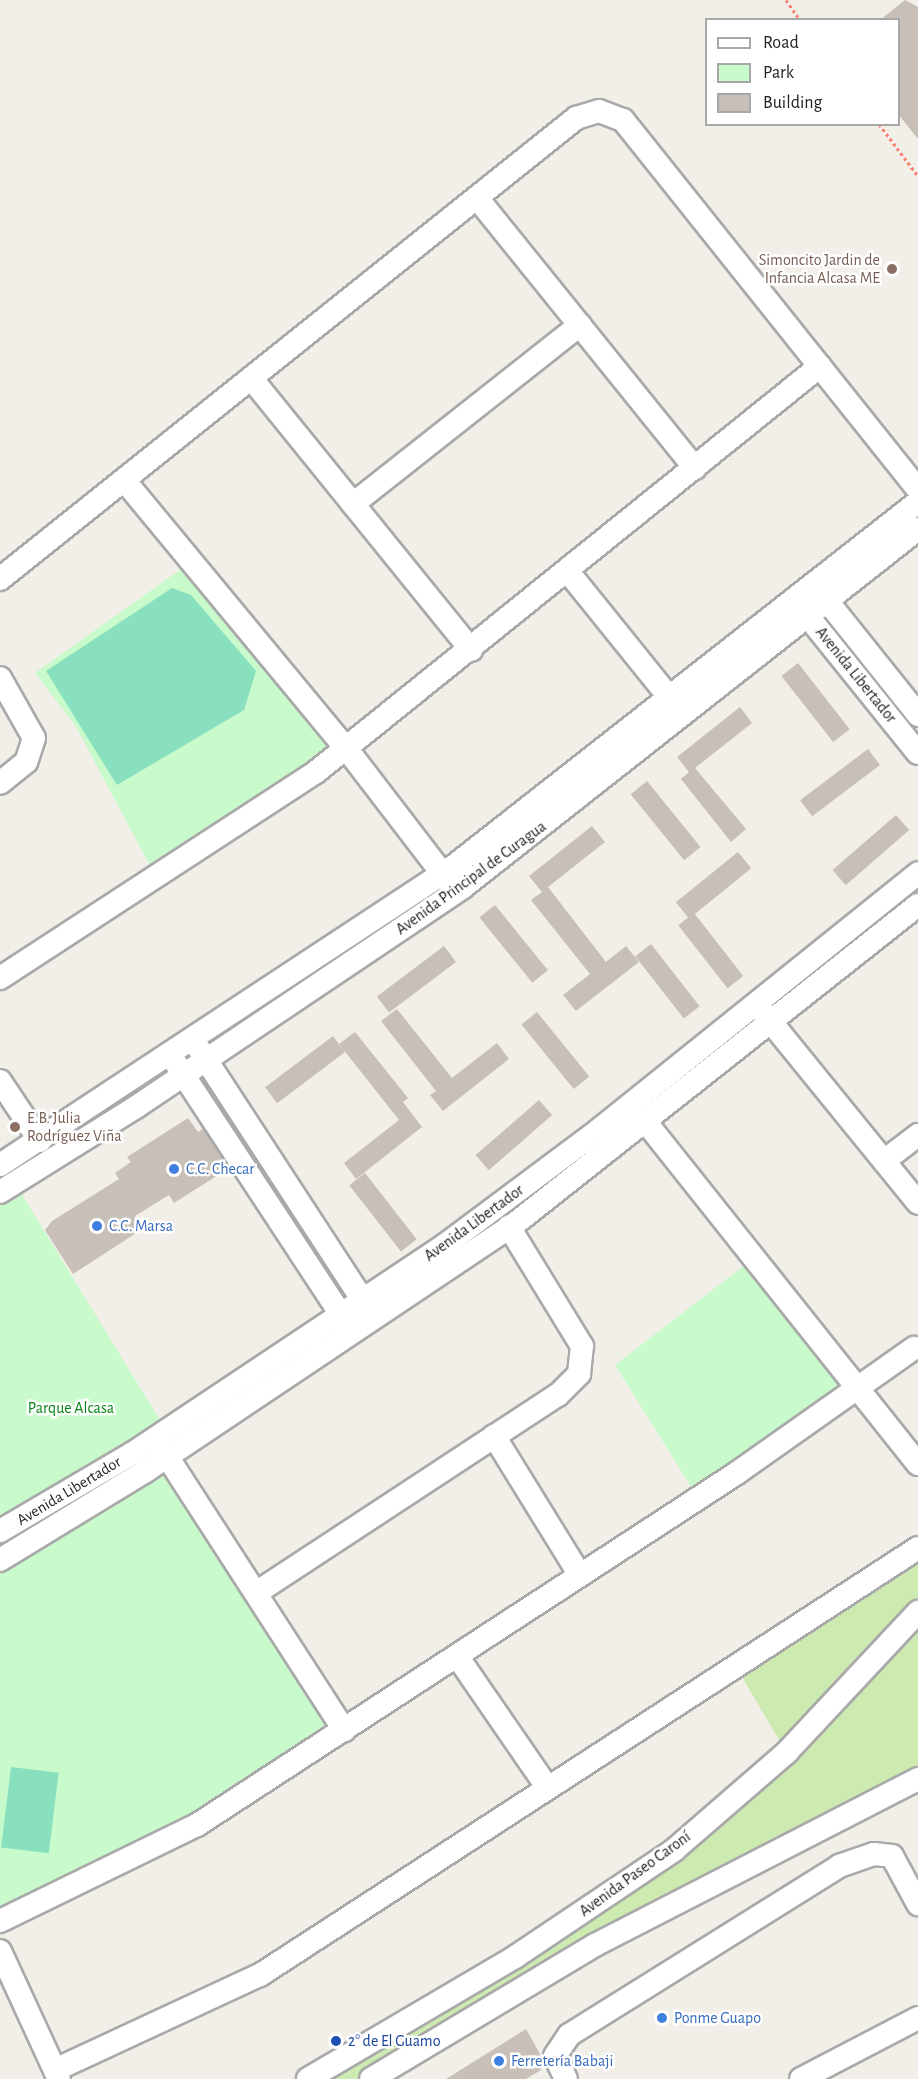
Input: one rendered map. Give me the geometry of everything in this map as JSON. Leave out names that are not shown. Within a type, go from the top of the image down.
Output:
[{"type":"street","points":[[0,579],[576,118],[598,111],[618,116],[918,489]]},
{"type":"street","points":[[477,198],[695,468]]},
{"type":"street","points":[[353,504],[580,325]]},
{"type":"street","points":[[0,978],[275,801],[569,573],[820,366]]},
{"type":"street","points":[[251,378],[471,650]]},
{"type":"street","points":[[124,480],[346,748],[449,883]]},
{"type":"street","name":"Avenida Principal de Curagua","points":[[0,1192],[206,1061],[449,883],[819,591],[918,502]]},
{"type":"street","name":"Avenida Principal de Curagua","points":[[819,591],[918,529]]},
{"type":"street","points":[[569,573],[669,698]]},
{"type":"street","name":"Avenida Libertador","points":[[819,591],[918,715]]},
{"type":"street","name":"Avenida Principal de Curagua","points":[[0,1165],[449,883],[669,698],[800,606]]},
{"type":"street","name":"Avenida Libertador","points":[[800,606],[918,753]]},
{"type":"street","points":[[0,678],[34,738],[26,762],[0,783]]},
{"type":"street","name":"Avenida Libertador","points":[[370,1310],[918,873]]},
{"type":"street","name":"Avenida Libertador","points":[[0,1531],[509,1227],[646,1122],[918,905]]},
{"type":"street","points":[[755,1003],[918,1203]]},
{"type":"street","points":[[193,1042],[370,1310]]},
{"type":"street","points":[[171,1056],[347,1324]]},
{"type":"street","points":[[0,1081],[40,1141]]},
{"type":"street","points":[[631,1104],[918,1464]]},
{"type":"street","points":[[884,1161],[918,1135]]},
{"type":"street","points":[[256,1593],[568,1387],[583,1357],[579,1340],[509,1227]]},
{"type":"street","name":"Avenida Libertador","points":[[0,1560],[168,1457],[347,1324]]},
{"type":"street","points":[[0,1921],[166,1843],[344,1730],[580,1575],[858,1389],[914,1348]]},
{"type":"street","points":[[494,1436],[580,1575]]},
{"type":"street","points":[[155,1438],[344,1730]]},
{"type":"street","points":[[0,1951],[57,2075],[260,1975],[918,1548]]},
{"type":"street","name":"Avenida Paseo Caroní","points":[[308,2079],[515,1957],[674,1850],[787,1752],[918,1612]]},
{"type":"street","points":[[457,1656],[547,1787]]},
{"type":"street","points":[[371,2079],[597,1944],[918,1779]]},
{"type":"street","points":[[566,2079],[555,2056],[569,2035],[840,1866],[874,1854],[892,1856],[918,1904]]},
{"type":"street","points":[[803,2079],[828,2072],[918,2018]]},
{"type":"path","points":[[786,0],[799,18]]},
{"type":"path","points":[[880,126],[918,176]]},
{"type":"green space","points":[[191,562],[346,748],[156,877],[75,725],[35,673]]},
{"type":"green space","points":[[172,588],[191,595],[256,671],[244,710],[117,785],[46,671]]},
{"type":"green space","name":"Parque Alcasa","points":[[15,1183],[166,1430],[0,1531],[0,1192]]},
{"type":"green space","points":[[754,1258],[858,1389],[698,1498],[615,1365]]},
{"type":"green space","points":[[168,1457],[344,1730],[197,1825],[0,1921],[0,1560]]},
{"type":"green space","points":[[918,1548],[918,1779],[371,2079],[308,2079],[515,1957],[786,1752],[735,1665]]},
{"type":"green space","points":[[11,1767],[59,1773],[49,1853],[1,1847]]},
{"type":"building","points":[[905,0],[918,7],[918,139],[900,116],[900,18],[882,18]]},
{"type":"building","points":[[798,663],[850,729],[833,742],[781,676]]},
{"type":"building","points":[[740,707],[752,723],[695,768],[746,829],[731,842],[681,779],[689,772],[677,757]]},
{"type":"building","points":[[868,749],[880,765],[812,816],[800,800]]},
{"type":"building","points":[[647,781],[700,847],[684,860],[631,794]]},
{"type":"building","points":[[896,815],[909,830],[846,885],[833,870]]},
{"type":"building","points":[[592,826],[605,842],[548,887],[606,962],[626,946],[639,962],[576,1011],[563,995],[590,974],[531,900],[542,892],[529,876]]},
{"type":"building","points":[[738,852],[751,868],[689,919],[676,902]]},
{"type":"building","points":[[495,905],[548,970],[532,983],[479,918]]},
{"type":"building","points":[[694,913],[743,976],[727,988],[678,925]]},
{"type":"building","points":[[651,944],[700,1006],[684,1019],[635,956]]},
{"type":"building","points":[[444,946],[456,962],[389,1013],[377,997]]},
{"type":"building","points":[[397,1009],[452,1078],[497,1043],[509,1059],[443,1111],[430,1095],[436,1091],[381,1021]]},
{"type":"building","points":[[537,1012],[589,1077],[574,1089],[521,1025]]},
{"type":"building","points":[[355,1032],[408,1098],[403,1102],[422,1127],[356,1179],[344,1163],[399,1120],[339,1044]]},
{"type":"building","points":[[333,1036],[345,1052],[277,1103],[265,1087]]},
{"type":"building","points":[[539,1100],[552,1115],[489,1170],[476,1155]]},
{"type":"building","points":[[188,1118],[198,1132],[203,1129],[229,1168],[174,1203],[169,1195],[135,1216],[144,1228],[73,1274],[45,1230],[52,1221],[119,1179],[115,1173],[131,1162],[127,1157]]},
{"type":"building","points":[[365,1173],[417,1239],[401,1252],[349,1185]]},
{"type":"building","points":[[526,2029],[540,2054],[541,2070],[526,2079],[446,2079]]},
{"type":"place","name":"Simoncito Jardin de Infancia Alcasa ME","points":[[892,269]]},
{"type":"place","name":"E.B. Julia Rodríguez Viña","points":[[15,1127]]},
{"type":"place","name":"C.C. Checar","points":[[174,1169]]},
{"type":"place","name":"C.C. Marsa","points":[[97,1226]]},
{"type":"place","name":"Ponme Guapo","points":[[662,2018]]},
{"type":"place","name":"2° de El Guamo","points":[[336,2041]]},
{"type":"place","name":"Ferretería Babaji","points":[[499,2061]]}]
